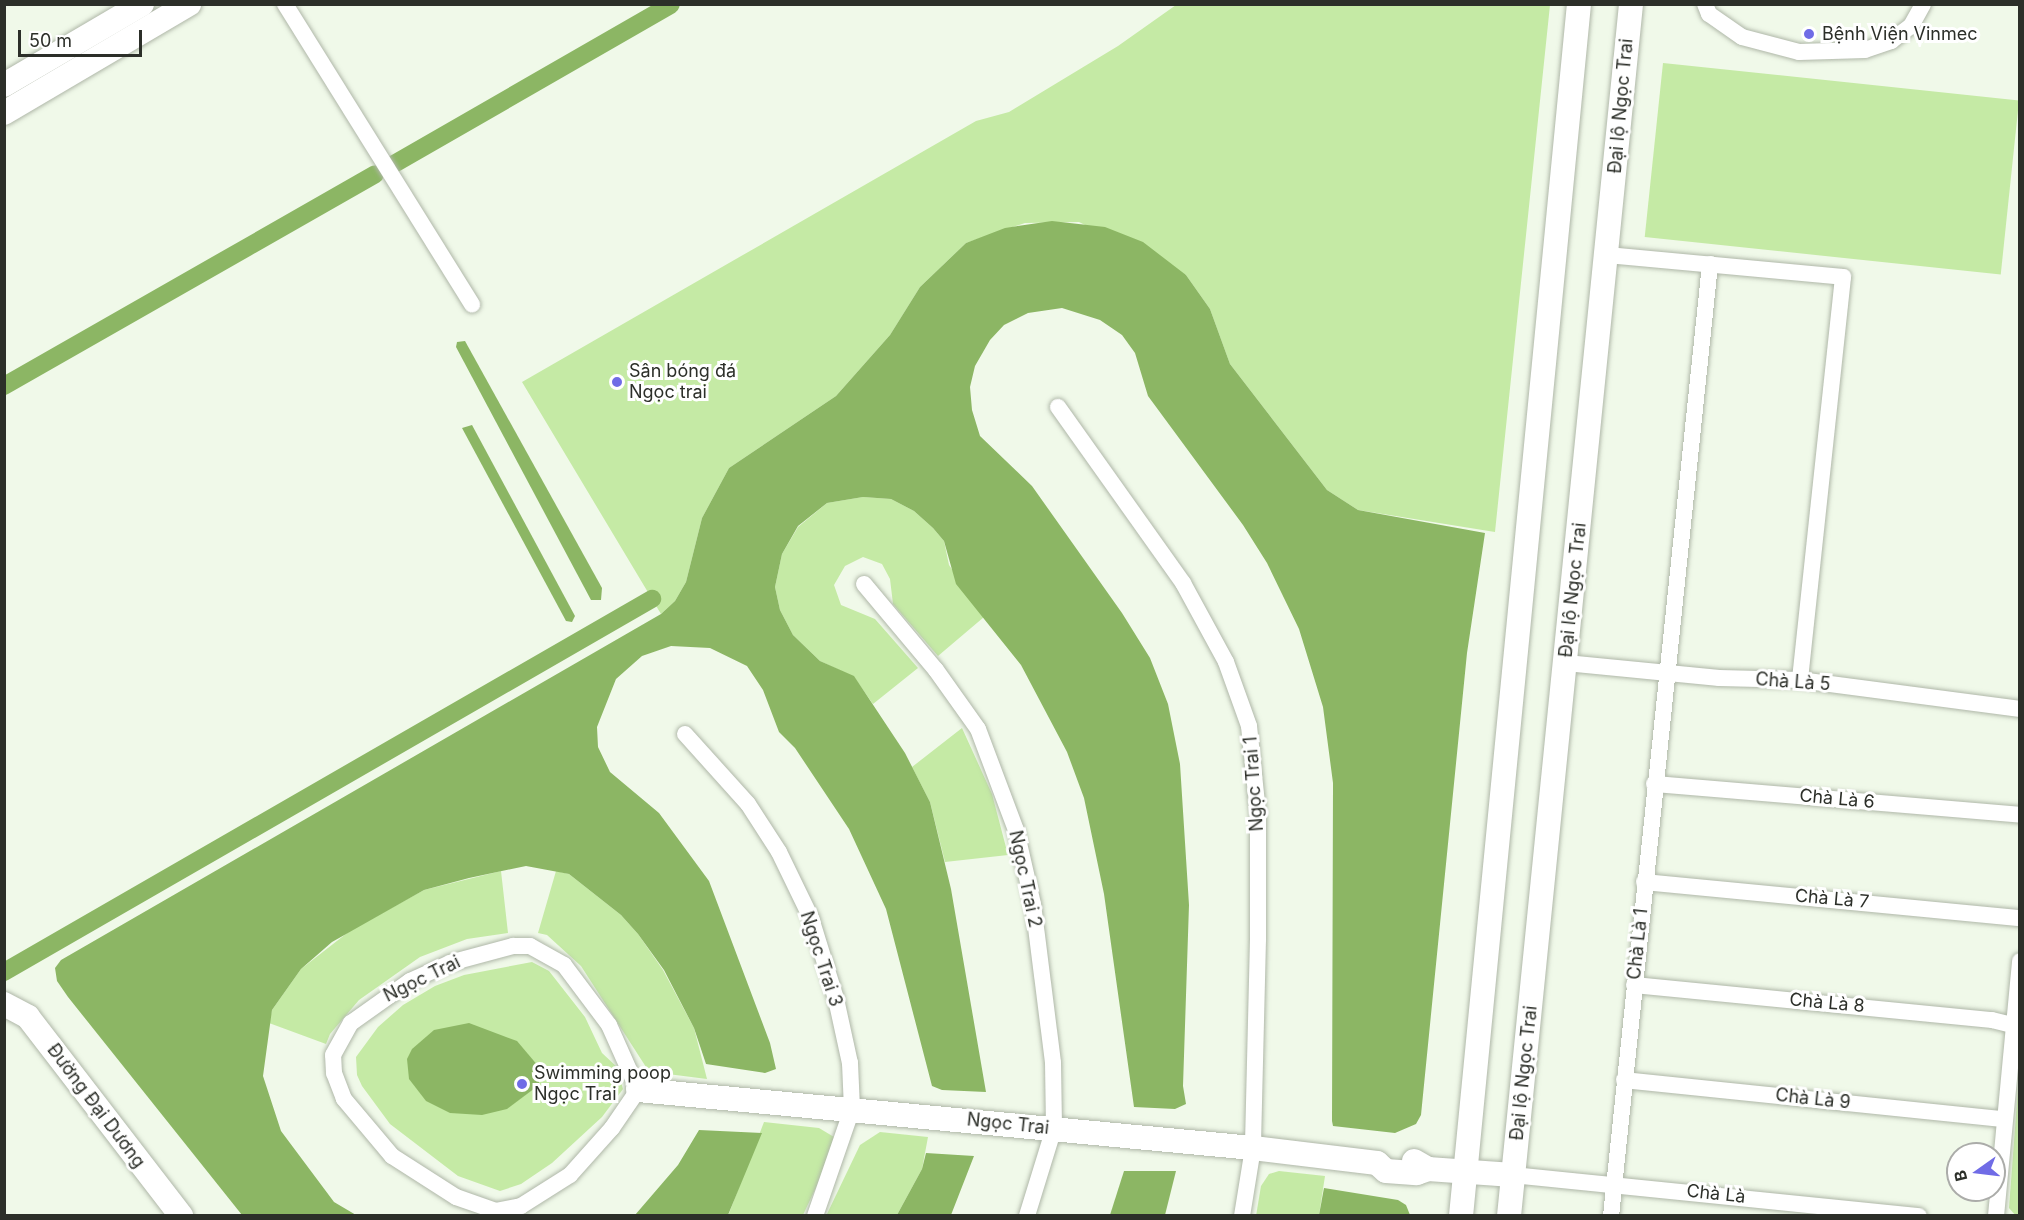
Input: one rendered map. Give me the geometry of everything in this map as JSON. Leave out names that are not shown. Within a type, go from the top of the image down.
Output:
[{"type":"main road","points":[[4,85],[142,4]]},
{"type":"main road","points":[[4,113],[189,4]]},
{"type":"main road","points":[[1461,1215],[1579,4]]},
{"type":"main road","name":"Đại lộ Ngọc Trai","points":[[1509,1215],[1631,4]]},
{"type":"main road","name":"Đường Đại Dương","points":[[4,1004],[28,1017],[181,1215]]},
{"type":"main road","name":"Ngọc Trai","points":[[638,1090],[1253,1148],[1377,1163],[1386,1171],[1417,1173],[1428,1169],[1466,1173]]},
{"type":"main road","points":[[1466,1173],[1513,1175]]},
{"type":"street","points":[[285,4],[472,304]]},
{"type":"street","points":[[1705,4],[1709,14],[1742,37],[1799,52],[1865,50],[1892,41],[1911,26],[1923,4]]},
{"type":"street","points":[[1607,255],[1843,277],[1800,680]]},
{"type":"street","name":"Chà Là 1","points":[[1611,1215],[1654,784],[1710,264]]},
{"type":"street","name":"Ngọc Trai 1","points":[[1058,407],[1183,583],[1226,662],[1249,726],[1258,813],[1253,1148],[1242,1215]]},
{"type":"street","name":"Ngọc Trai 2","points":[[864,584],[954,693],[978,729],[996,770],[1033,904],[1053,1063],[1054,1128],[1027,1215]]},
{"type":"street","name":"Chà Là 5","points":[[1566,663],[1667,673],[1800,680],[2019,709]]},
{"type":"street","name":"Ngọc Trai 3","points":[[685,734],[748,804],[779,852],[811,918],[850,1063],[852,1109],[815,1215]]},
{"type":"street","name":"Chà Là 6","points":[[1654,784],[2019,815]]},
{"type":"street","name":"Chà Là 7","points":[[1644,882],[2019,918]]},
{"type":"street","name":"Ngọc Trai","points":[[531,946],[564,965],[595,1003],[620,1047],[638,1090],[612,1128],[570,1175],[521,1206],[495,1211],[456,1197],[392,1156],[344,1099],[334,1073],[333,1055],[351,1023],[410,981],[486,950],[531,946]]},
{"type":"street","points":[[1996,1215],[2002,1119],[2016,1027],[2019,961]]},
{"type":"street","name":"Chà Là 8","points":[[1634,985],[1992,1020],[2016,1027]]},
{"type":"street","name":"Chà Là 9","points":[[1624,1080],[2002,1119]]},
{"type":"street","name":"Chà Là","points":[[1513,1175],[1919,1215]]},
{"type":"shaded area","points":[[1176,5],[1550,5],[1495,532],[1358,510],[1327,490],[1230,364],[1210,309],[1186,275],[1079,222],[1025,223],[966,243],[920,287],[890,335],[836,396],[729,468],[702,518],[686,582],[675,601],[661,614],[522,382],[976,121],[1009,112],[1118,46]]},
{"type":"shaded area","points":[[1663,63],[2019,100],[2001,274],[1645,237]]},
{"type":"shaded area","points":[[1052,221],[1105,227],[1143,242],[1186,275],[1210,309],[1230,364],[1327,490],[1358,510],[1485,533],[1467,653],[1421,1115],[1416,1124],[1395,1133],[1333,1126],[1333,783],[1323,707],[1299,629],[1267,563],[1243,525],[1148,396],[1135,353],[1122,335],[1100,320],[1062,308],[1028,313],[1004,325],[990,340],[975,366],[970,387],[972,410],[980,436],[1032,486],[1122,613],[1150,658],[1168,704],[1180,764],[1189,905],[1183,1086],[1186,1104],[1175,1109],[1134,1107],[1104,894],[1084,798],[1067,752],[1021,665],[956,584],[944,541],[933,528],[914,511],[891,499],[863,497],[827,503],[798,526],[782,554],[775,587],[780,610],[793,635],[820,661],[854,676],[905,753],[930,802],[951,889],[986,1092],[942,1090],[932,1086],[886,909],[849,829],[795,748],[779,732],[763,690],[747,666],[710,648],[671,646],[642,656],[616,679],[597,727],[598,747],[610,772],[659,813],[709,881],[770,1043],[776,1069],[765,1073],[706,1064],[694,1028],[664,970],[621,915],[569,874],[526,866],[424,890],[332,942],[301,969],[272,1010],[263,1076],[281,1131],[334,1202],[356,1215],[242,1215],[68,997],[57,981],[55,968],[61,960],[661,614],[675,601],[686,582],[702,518],[729,468],[836,396],[890,335],[920,287],[966,243],[1005,228]]},
{"type":"shaded area","points":[[465,341],[602,588],[601,600],[591,600],[456,347],[457,342]]},
{"type":"shaded area","points":[[472,425],[575,616],[572,622],[566,621],[462,428]]},
{"type":"shaded area","points":[[863,497],[891,499],[914,511],[933,528],[944,541],[949,565],[984,617],[938,656],[893,604],[890,579],[882,564],[863,557],[845,566],[834,585],[841,605],[875,619],[918,668],[873,704],[854,677],[820,661],[793,635],[780,610],[775,587],[782,554],[798,527],[827,503]]},
{"type":"shaded area","points":[[962,728],[992,794],[1008,855],[945,862],[930,802],[912,767]]},
{"type":"shaded area","points":[[501,871],[508,933],[467,939],[420,957],[359,1000],[330,1034],[326,1044],[269,1023],[272,1010],[301,969],[351,930],[424,890]]},
{"type":"shaded area","points":[[556,871],[569,874],[621,915],[638,934],[663,970],[694,1028],[707,1079],[652,1072],[646,1067],[581,966],[547,935],[538,933]]},
{"type":"shaded area","points":[[532,962],[549,971],[585,1017],[602,1053],[617,1067],[623,1089],[602,1117],[552,1163],[521,1184],[500,1191],[458,1176],[390,1124],[362,1086],[357,1075],[356,1057],[378,1027],[403,1005],[435,986],[464,975]]},
{"type":"shaded area","points":[[469,1023],[517,1041],[539,1067],[539,1085],[507,1109],[482,1115],[450,1113],[426,1101],[409,1079],[407,1059],[412,1049],[434,1030]]},
{"type":"shaded area","points":[[2019,1075],[2020,1215],[2016,1216],[2009,1208]]},
{"type":"shaded area","points":[[764,1122],[819,1128],[834,1137],[836,1145],[803,1215],[728,1216]]},
{"type":"shaded area","points":[[699,1130],[762,1133],[728,1215],[635,1215],[678,1165]]},
{"type":"shaded area","points":[[880,1132],[928,1137],[922,1169],[897,1215],[826,1216],[860,1145]]},
{"type":"shaded area","points":[[926,1153],[974,1156],[951,1215],[897,1215],[922,1169]]},
{"type":"shaded area","points":[[1124,1171],[1176,1171],[1165,1215],[1110,1215]]},
{"type":"shaded area","points":[[1279,1171],[1325,1176],[1319,1215],[1256,1216],[1261,1186],[1269,1174]]},
{"type":"shaded area","points":[[1324,1188],[1398,1200],[1406,1205],[1410,1215],[1319,1215]]},
{"type":"waterway","points":[[394,164],[671,5]]},
{"type":"waterway","points":[[4,386],[375,174]]},
{"type":"waterway","points":[[4,972],[652,599]]},
{"type":"place","name":"Bệnh Viện Vinmec","points":[[1809,34]]},
{"type":"place","name":"Sân bóng đá Ngọc trai","points":[[617,382]]},
{"type":"place","name":"Swimming poop Ngọc Trai","points":[[522,1084]]}]
